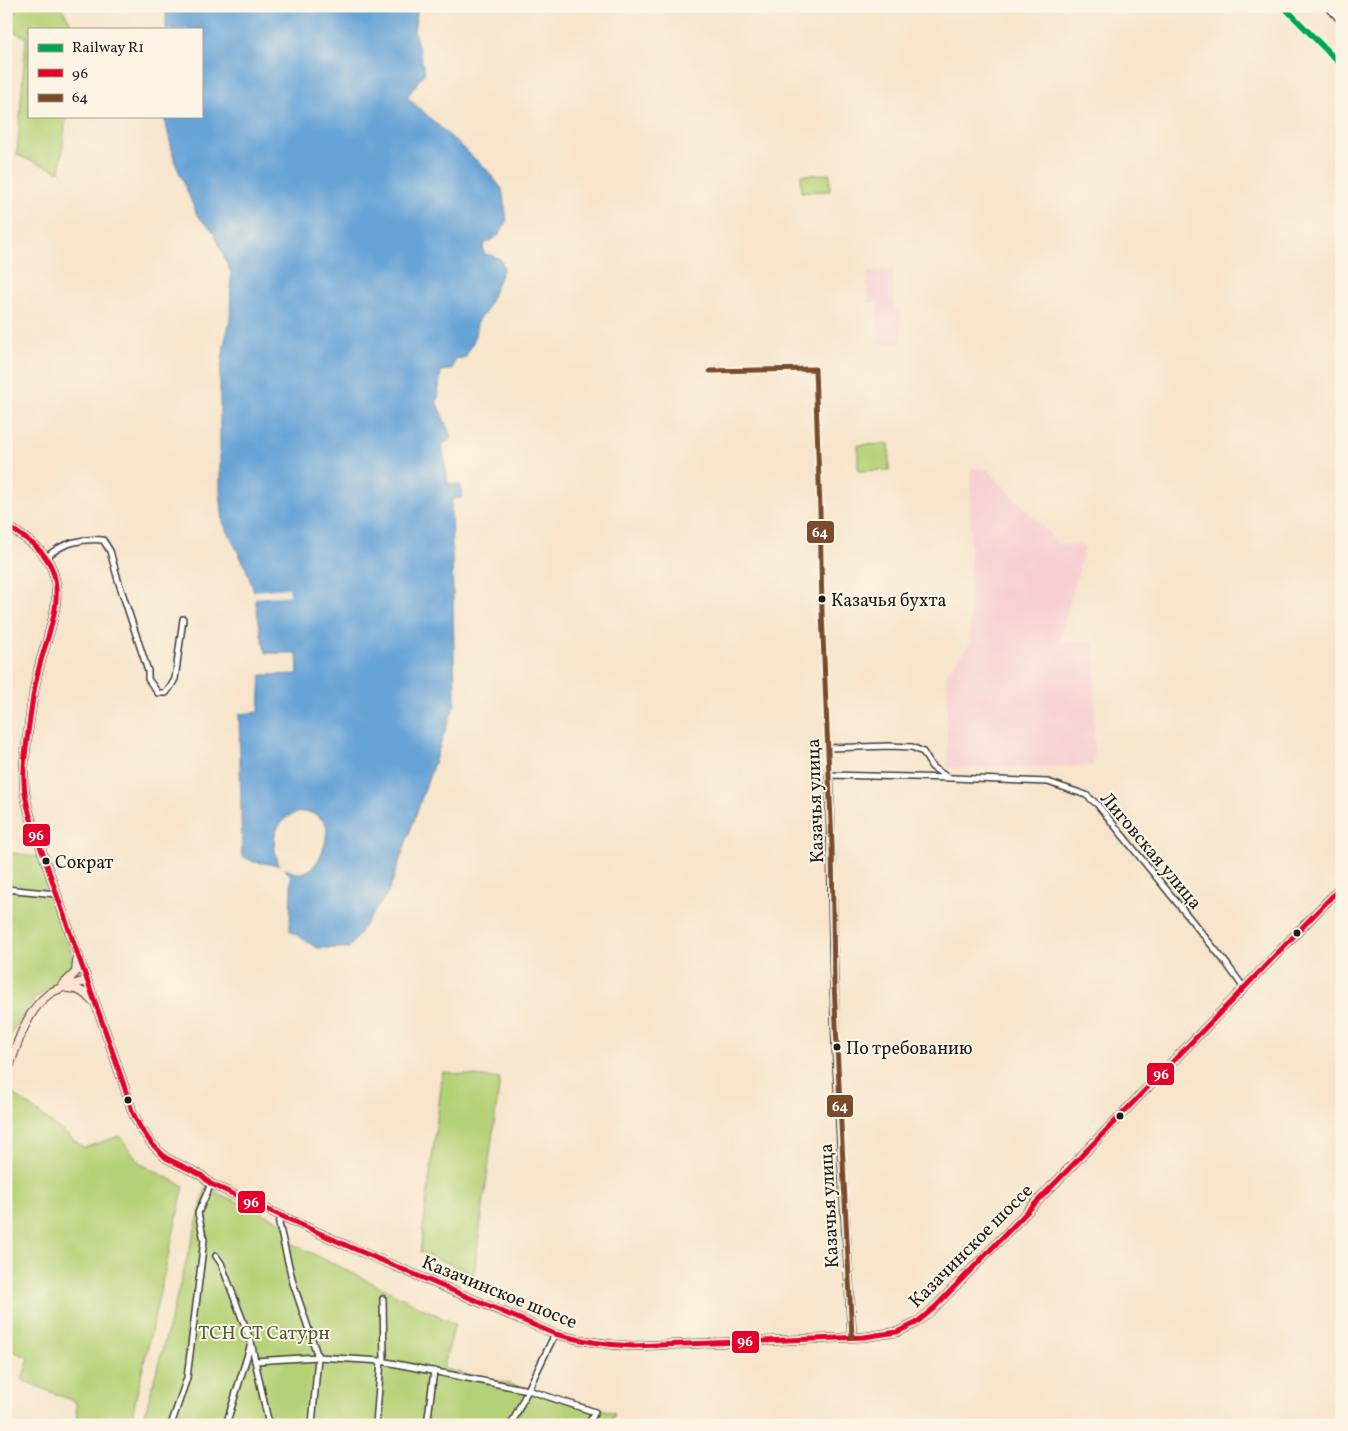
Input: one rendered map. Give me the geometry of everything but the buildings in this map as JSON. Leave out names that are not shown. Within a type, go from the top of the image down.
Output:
[{"type":"main road","points":[[6,525],[38,548],[46,558]]},
{"type":"main road","name":"Казачинское шоссе","points":[[46,558],[52,568],[56,594],[54,614],[37,673],[25,756],[24,782],[26,801],[86,981],[132,1111],[140,1127],[166,1158],[201,1175],[211,1184],[350,1247],[555,1334],[584,1341],[633,1346],[864,1337],[897,1332],[916,1323],[934,1308],[1342,886]]},
{"type":"main road","name":"Казачья улица","points":[[829,775],[839,1111],[852,1337]]},
{"type":"main road","points":[[6,1076],[20,1034],[42,1000],[69,980],[76,972],[77,954]]},
{"type":"main road","points":[[57,989],[86,981]]},
{"type":"main road","points":[[57,989],[78,989],[94,1003]]},
{"type":"street","points":[[1327,6],[1342,22]]},
{"type":"street","name":"Казачья улица","points":[[710,371],[815,370],[829,775]]},
{"type":"street","points":[[46,558],[65,544],[94,539],[103,540],[110,551],[148,671],[148,679],[158,693],[166,693],[174,678],[183,619]]},
{"type":"street","points":[[828,748],[912,747],[923,752],[932,767],[948,778]]},
{"type":"street","name":"Лиговская улица","points":[[829,775],[1048,782],[1086,795],[1097,804],[1226,963],[1244,988]]},
{"type":"street","points":[[6,889],[56,894]]},
{"type":"street","points":[[171,1425],[187,1378],[204,1240],[198,1213],[211,1184]]},
{"type":"street","points":[[281,1216],[278,1224],[293,1283],[318,1357],[312,1425]]},
{"type":"street","points":[[216,1256],[221,1263],[251,1342],[269,1425]]},
{"type":"street","points":[[376,1425],[382,1361],[383,1299]]},
{"type":"street","points":[[511,1425],[555,1334]]},
{"type":"street","points":[[226,1425],[251,1342]]},
{"type":"street","points":[[255,1361],[318,1357],[382,1361],[528,1390],[595,1412],[588,1425]]},
{"type":"street","points":[[427,1425],[434,1371]]},
{"type":"shaded area","points":[[893,270],[894,311],[901,312],[902,343],[879,344],[877,303],[868,303],[867,271]]},
{"type":"shaded area","points":[[971,468],[987,469],[1059,544],[1085,546],[1059,642],[1095,642],[1094,766],[947,768],[947,673],[970,644]]},
{"type":"green space","points":[[6,6],[61,6],[73,28],[28,28],[28,118],[66,118],[60,172],[17,155],[26,37],[6,28]]},
{"type":"green space","points":[[830,174],[830,191],[801,192],[801,175]]},
{"type":"green space","points":[[889,444],[889,470],[858,471],[858,445]]},
{"type":"green space","points":[[6,852],[39,857],[80,979],[62,983],[36,997],[12,1032],[6,1049]]},
{"type":"green space","points":[[443,1072],[500,1079],[474,1274],[420,1252]]},
{"type":"green space","points":[[11,1092],[84,1148],[119,1136],[141,1164],[184,1186],[130,1425],[77,1425],[76,1402],[22,1380],[29,1358],[6,1348],[6,1107]]},
{"type":"green space","name":"ТСН СТ Сатурн","points":[[206,1188],[286,1224],[293,1244],[455,1324],[443,1369],[526,1388],[615,1413],[611,1425],[142,1425]]},
{"type":"water","points":[[166,6],[418,6],[414,31],[425,72],[407,97],[487,170],[502,189],[507,220],[499,235],[483,245],[484,254],[500,259],[504,267],[485,313],[478,319],[474,340],[465,358],[455,359],[452,370],[441,371],[437,403],[452,439],[442,444],[448,483],[461,485],[463,497],[451,500],[455,703],[389,891],[349,948],[317,948],[290,931],[291,876],[285,870],[302,873],[308,871],[318,860],[324,846],[327,827],[318,816],[309,812],[296,813],[284,820],[278,827],[274,843],[279,865],[254,862],[242,856],[239,714],[259,712],[261,675],[298,674],[297,653],[266,653],[254,591],[245,566],[223,522],[220,490],[220,375],[230,321],[231,273],[213,231],[198,217],[175,162],[164,118],[202,118],[202,28],[166,28]]},
{"type":"pier","points":[[289,588],[290,595],[254,598],[254,591]]},
{"type":"rail line","name":"R1","points":[[1283,6],[1342,66]]},
{"type":"transit line","name":"64","points":[[710,371],[815,369],[822,612],[832,845],[834,983],[852,1337]]},
{"type":"transit line","name":"96","points":[[6,525],[44,555],[52,569],[56,595],[55,608],[36,679],[32,702],[24,762],[26,801],[36,836],[132,1111],[140,1127],[151,1143],[166,1158],[201,1175],[211,1184],[350,1247],[555,1334],[574,1339],[633,1346],[864,1337],[897,1332],[916,1323],[934,1308],[1342,886]]},
{"type":"place","name":"Казачья бухта","points":[[822,599]]},
{"type":"place","name":"Сократ","points":[[46,861]]},
{"type":"place","name":"По требованию","points":[[837,1047]]}]
